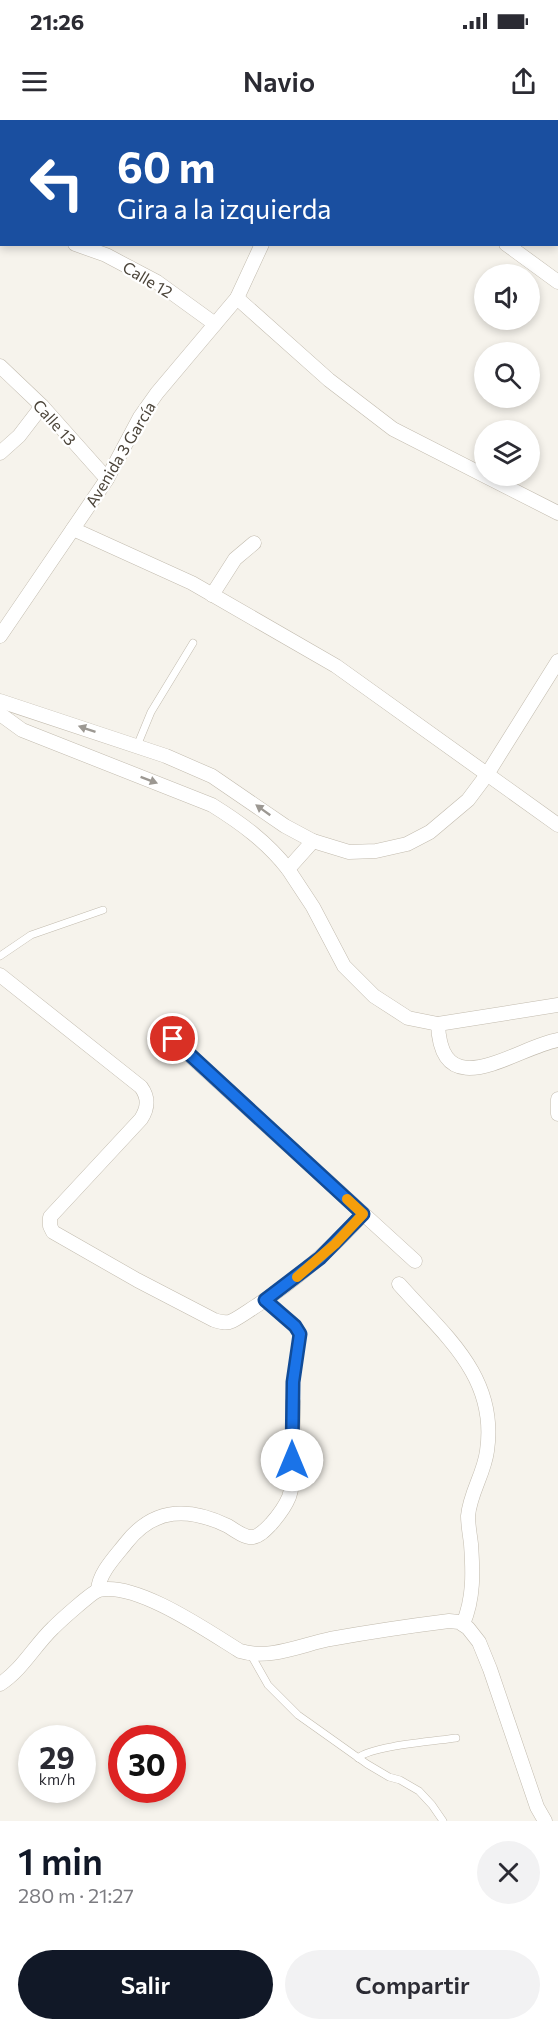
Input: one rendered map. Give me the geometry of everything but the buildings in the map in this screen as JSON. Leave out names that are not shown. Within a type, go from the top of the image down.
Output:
[{"type":"street","name":"Calle 12","points":[[81,246],[106,255],[157,282],[215,324]]},
{"type":"street","name":"Avenida 3 García","points":[[0,636],[107,479],[140,417],[157,393],[237,298],[261,246]]},
{"type":"street","points":[[509,246],[558,282]]},
{"type":"street","points":[[237,298],[329,380],[393,429],[558,513]]},
{"type":"street","name":"Calle 13","points":[[0,366],[42,406],[107,479]]},
{"type":"street","points":[[0,453],[19,436],[42,406]]},
{"type":"street","points":[[73,529],[192,584],[336,666],[486,776],[558,825]]},
{"type":"street","points":[[212,595],[235,559],[254,543]]},
{"type":"street","points":[[0,701],[136,746],[212,776],[285,826],[313,841],[349,852],[375,851],[407,844],[430,832],[468,800],[486,776],[558,661]]},
{"type":"street","points":[[0,714],[22,730],[212,805],[238,821],[274,850],[288,868],[313,907],[344,966],[374,996],[408,1018],[438,1024],[558,1005]]},
{"type":"street","points":[[288,868],[313,841]]},
{"type":"street","points":[[0,975],[141,1087],[146,1096],[147,1107],[141,1119],[53,1214],[49,1221],[51,1229],[89,1254],[219,1322],[231,1321],[265,1300],[320,1258],[363,1214]]},
{"type":"street","points":[[438,1024],[442,1052],[455,1063],[469,1068],[492,1065],[558,1040]]},
{"type":"street","points":[[173,1039],[415,1261]]},
{"type":"street","points":[[558,1099],[558,1114]]},
{"type":"street","points":[[399,1284],[471,1367],[481,1387],[487,1409],[489,1435],[486,1460],[472,1498],[468,1518],[472,1593],[463,1624]]},
{"type":"street","points":[[0,1684],[22,1663],[52,1628],[98,1590],[102,1577],[129,1539],[153,1519],[169,1513],[198,1515],[219,1522],[248,1537],[262,1533],[283,1508],[289,1496],[292,1480],[293,1401]]},
{"type":"street","points":[[98,1590],[118,1590],[139,1595],[176,1613],[240,1651],[251,1654],[273,1652],[382,1630],[448,1621],[463,1624],[479,1642],[537,1808],[545,1821]]},
{"type":"lane","points":[[136,746],[151,712],[193,643]]},
{"type":"lane","points":[[0,956],[31,935],[103,910]]},
{"type":"lane","points":[[265,1300],[295,1326],[300,1334],[295,1363],[293,1401]]},
{"type":"lane","points":[[251,1654],[268,1685],[298,1715],[358,1758],[389,1777],[400,1780],[419,1791],[443,1821]]},
{"type":"lane","points":[[358,1758],[376,1749],[456,1738]]},
{"type":"slow traffic","points":[[297,1277],[335,1244],[363,1214],[347,1199]]},
{"type":"route","points":[[173,1039],[363,1214],[320,1258],[265,1300],[295,1326],[300,1334],[293,1382],[292,1460]]}]
